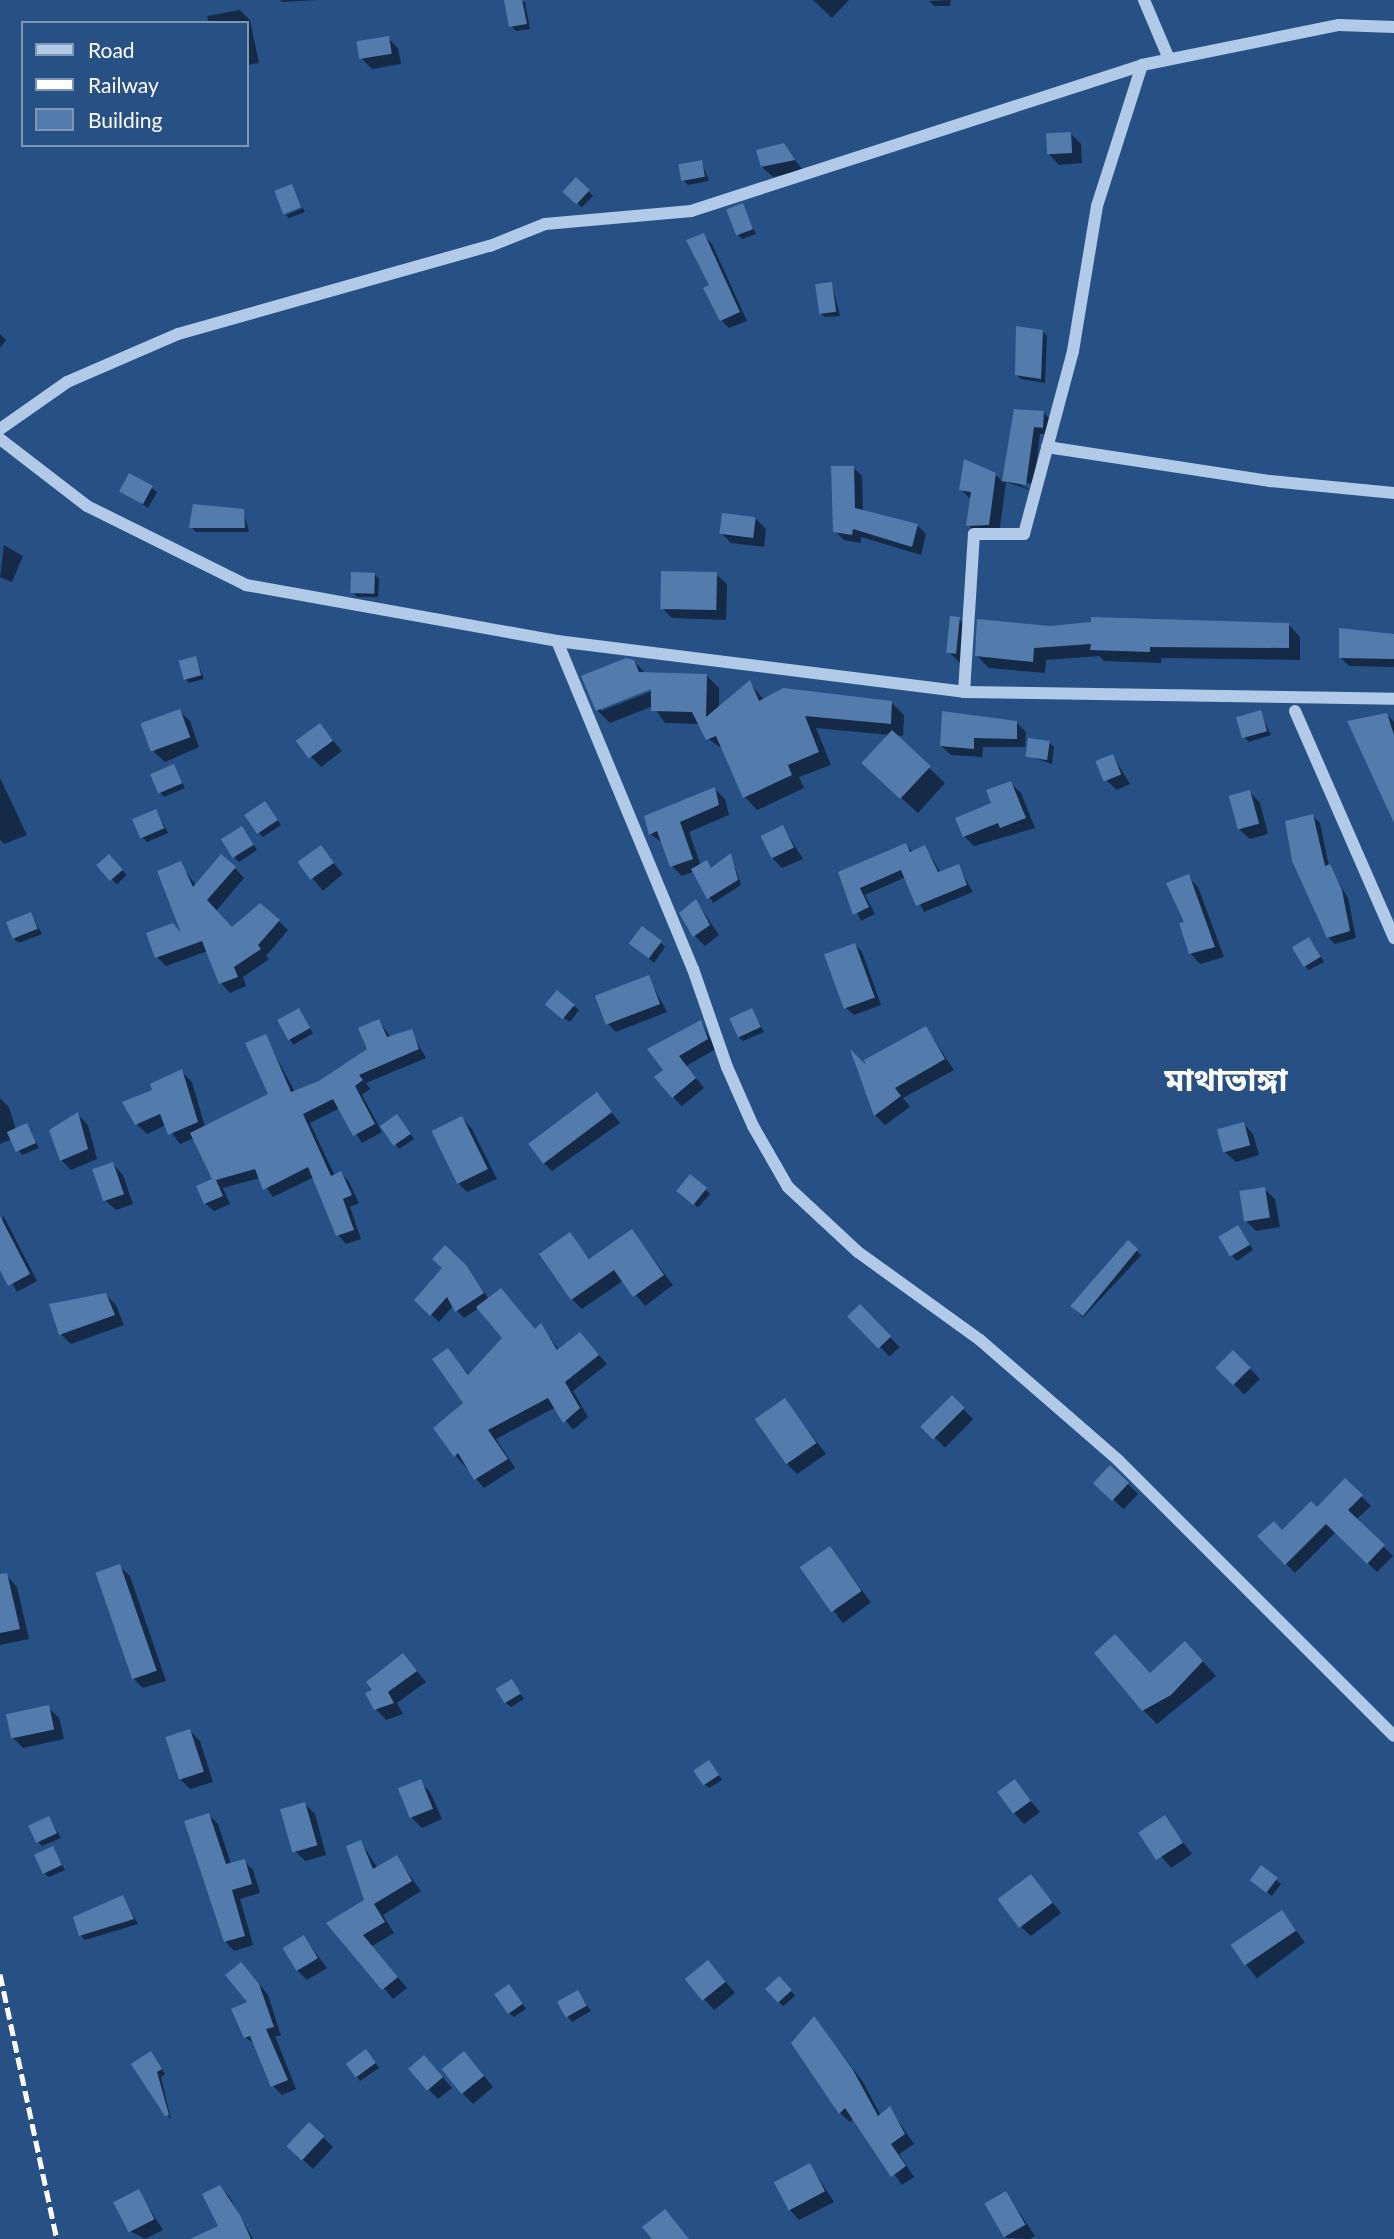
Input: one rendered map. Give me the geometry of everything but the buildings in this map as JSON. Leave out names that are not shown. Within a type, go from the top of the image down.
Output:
[{"type":"street","points":[[1144,0],[1169,60]]},
{"type":"street","points":[[0,429],[68,382],[178,334],[490,246],[545,224],[691,211],[1142,65],[1339,25],[1394,27]]},
{"type":"street","points":[[964,692],[974,534],[1024,534],[1073,352],[1097,206],[1142,65]]},
{"type":"street","points":[[0,439],[87,506],[246,585],[557,641],[964,692],[1394,699]]},
{"type":"street","points":[[1047,447],[1270,481],[1394,493]]},
{"type":"street","points":[[557,641],[693,969],[727,1067],[753,1126],[788,1187],[858,1252],[980,1340],[1109,1451],[1394,1736]]},
{"type":"street","points":[[1295,711],[1394,937]]},
{"type":"railway","points":[[0,1974],[57,2239]]},
{"type":"district","name":"মাথাভাঙ্গা","points":[[1226,1079]]}]
